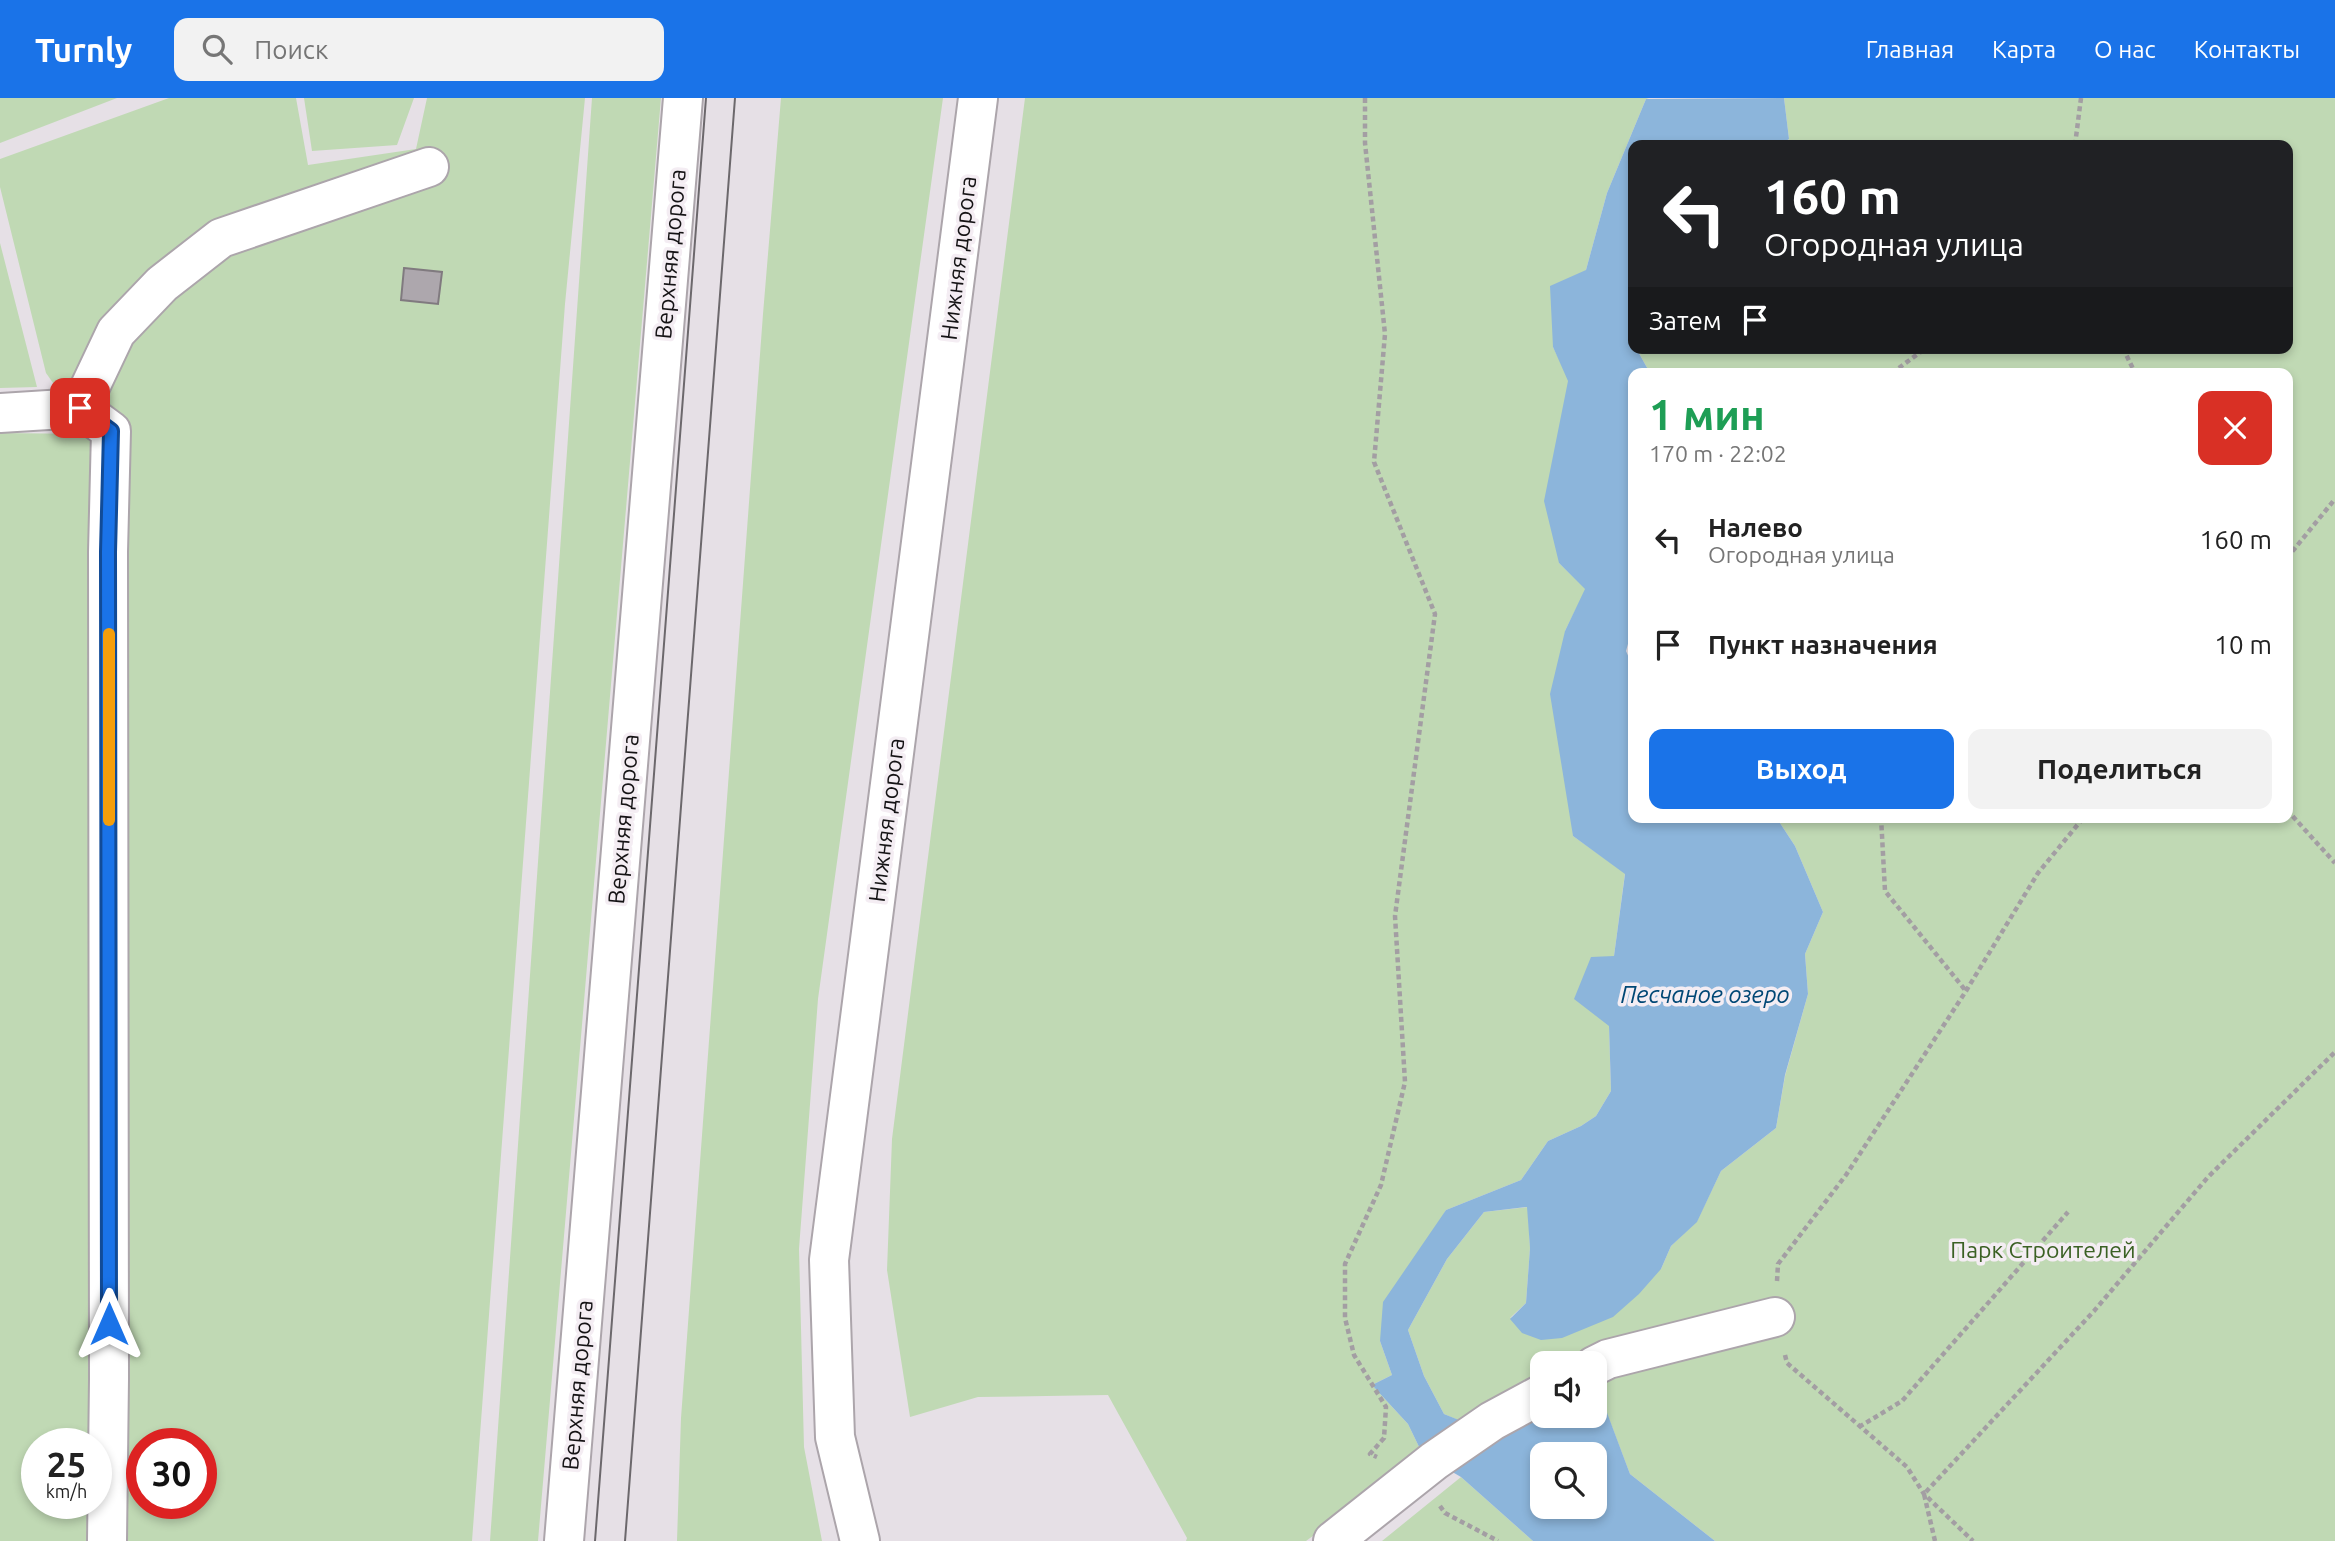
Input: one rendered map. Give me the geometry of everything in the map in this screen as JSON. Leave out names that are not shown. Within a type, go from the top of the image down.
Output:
[{"type":"main road","name":"Верхняя дорога","points":[[564,1541],[683,98]]},
{"type":"main road","name":"Нижняя дорога","points":[[860,1541],[835,1437],[829,1260],[978,98]]},
{"type":"main road","points":[[80,408],[117,332],[162,284],[221,238],[429,167]]},
{"type":"main road","points":[[0,414],[80,408],[111,431],[108,552],[107,1541]]},
{"type":"main road","points":[[1607,1360],[1774,1317]]},
{"type":"main road","points":[[1332,1541],[1428,1466],[1492,1421],[1530,1400]]},
{"type":"path","points":[[1365,98],[1365,143],[1385,334],[1374,462],[1436,614],[1395,916],[1405,1082],[1381,1185],[1345,1264],[1345,1318],[1354,1355],[1386,1407],[1384,1438],[1370,1454],[1428,1466],[1445,1513],[1498,1541]]},
{"type":"path","points":[[2076,140],[2081,98]]},
{"type":"path","points":[[1899,368],[1918,354]]},
{"type":"path","points":[[2293,551],[2335,499]]},
{"type":"path","points":[[2293,817],[2335,863]]},
{"type":"path","points":[[1881,823],[1885,891],[1966,990]]},
{"type":"path","points":[[1973,1541],[1924,1494],[1906,1467],[1787,1363],[1774,1317],[1778,1264],[1846,1175],[2038,873],[2079,823]]},
{"type":"path","points":[[1924,1494],[2094,1311],[2208,1177],[2335,1052]]},
{"type":"path","points":[[1859,1427],[1902,1401],[2067,1212]]},
{"type":"path","points":[[1924,1494],[1935,1541]]},
{"type":"green space","points":[[0,98],[117,98],[0,143]]},
{"type":"green space","points":[[169,98],[296,98],[308,165],[416,149],[427,98],[585,98],[565,304],[472,1541],[0,1541],[0,433],[89,434],[46,373],[0,187],[0,159]]},
{"type":"green space","points":[[304,98],[414,98],[397,145],[312,151]]},
{"type":"green space","points":[[592,98],[661,98],[538,1541],[490,1541]]},
{"type":"green space","points":[[781,98],[943,98],[818,999],[799,1249],[804,1447],[822,1541],[677,1541],[681,1418]]},
{"type":"green space","points":[[1025,98],[1649,98],[1646,99],[1607,193],[1586,270],[1553,347],[1569,380],[1558,439],[1559,563],[1586,589],[1565,631],[1573,836],[1625,873],[1614,956],[1609,1026],[1611,1091],[1596,1116],[1548,1141],[1521,1180],[1446,1210],[1380,1341],[1392,1375],[1372,1385],[1408,1424],[1423,1455],[1306,1541],[1186,1541],[1187,1538],[1108,1395],[978,1397],[910,1417],[887,1270],[892,1139]]},
{"type":"green space","name":"Парк Строителей","points":[[1784,98],[2335,98],[2335,1541],[1715,1541],[1630,1474],[1607,1413],[1607,1351],[1530,1351],[1530,1412],[1496,1436],[1444,1414],[1424,1376],[1408,1330],[1447,1259],[1484,1212],[1528,1207],[1530,1248],[1526,1303],[1510,1318],[1661,1269],[1671,1246],[1697,1221],[1721,1171],[1776,1128],[1785,1076],[1808,994],[1805,954],[1823,912],[1795,846],[1780,823],[2293,823],[2293,368],[1647,368],[1639,354],[2293,354],[2293,140],[1788,140]]},
{"type":"green space","points":[[0,243],[37,387],[0,388]]},
{"type":"green space","points":[[1461,1477],[1533,1541],[1382,1541]]},
{"type":"water","name":"Песчаное озеро","points":[[1784,98],[1788,140],[1629,140],[1646,99]]},
{"type":"water","name":"Песчаное озеро","points":[[1628,142],[1628,354],[1639,354],[1647,368],[1628,368],[1628,823],[1780,823],[1795,846],[1823,912],[1805,954],[1808,994],[1785,1075],[1776,1128],[1721,1171],[1697,1222],[1671,1246],[1661,1269],[1639,1294],[1613,1317],[1562,1338],[1541,1340],[1522,1333],[1510,1319],[1526,1303],[1530,1248],[1527,1207],[1484,1212],[1447,1259],[1408,1330],[1424,1376],[1444,1414],[1496,1435],[1530,1421],[1530,1428],[1607,1428],[1607,1413],[1630,1474],[1715,1541],[1533,1541],[1461,1477],[1423,1455],[1408,1424],[1372,1385],[1392,1375],[1380,1341],[1383,1302],[1446,1210],[1521,1180],[1548,1141],[1596,1116],[1611,1091],[1609,1026],[1574,999],[1591,957],[1614,956],[1625,874],[1573,836],[1550,694],[1565,631],[1585,589],[1559,563],[1544,501],[1568,381],[1553,347],[1550,286],[1586,270],[1607,193]]},
{"type":"building","points":[[404,268],[442,272],[438,304],[401,300]]},
{"type":"tram line","points":[[595,1541],[706,98]]},
{"type":"tram line","points":[[625,1541],[735,98]]},
{"type":"slow traffic","points":[[109,634],[109,820]]},
{"type":"route","points":[[80,408],[111,431],[108,552],[109,1324]]}]
